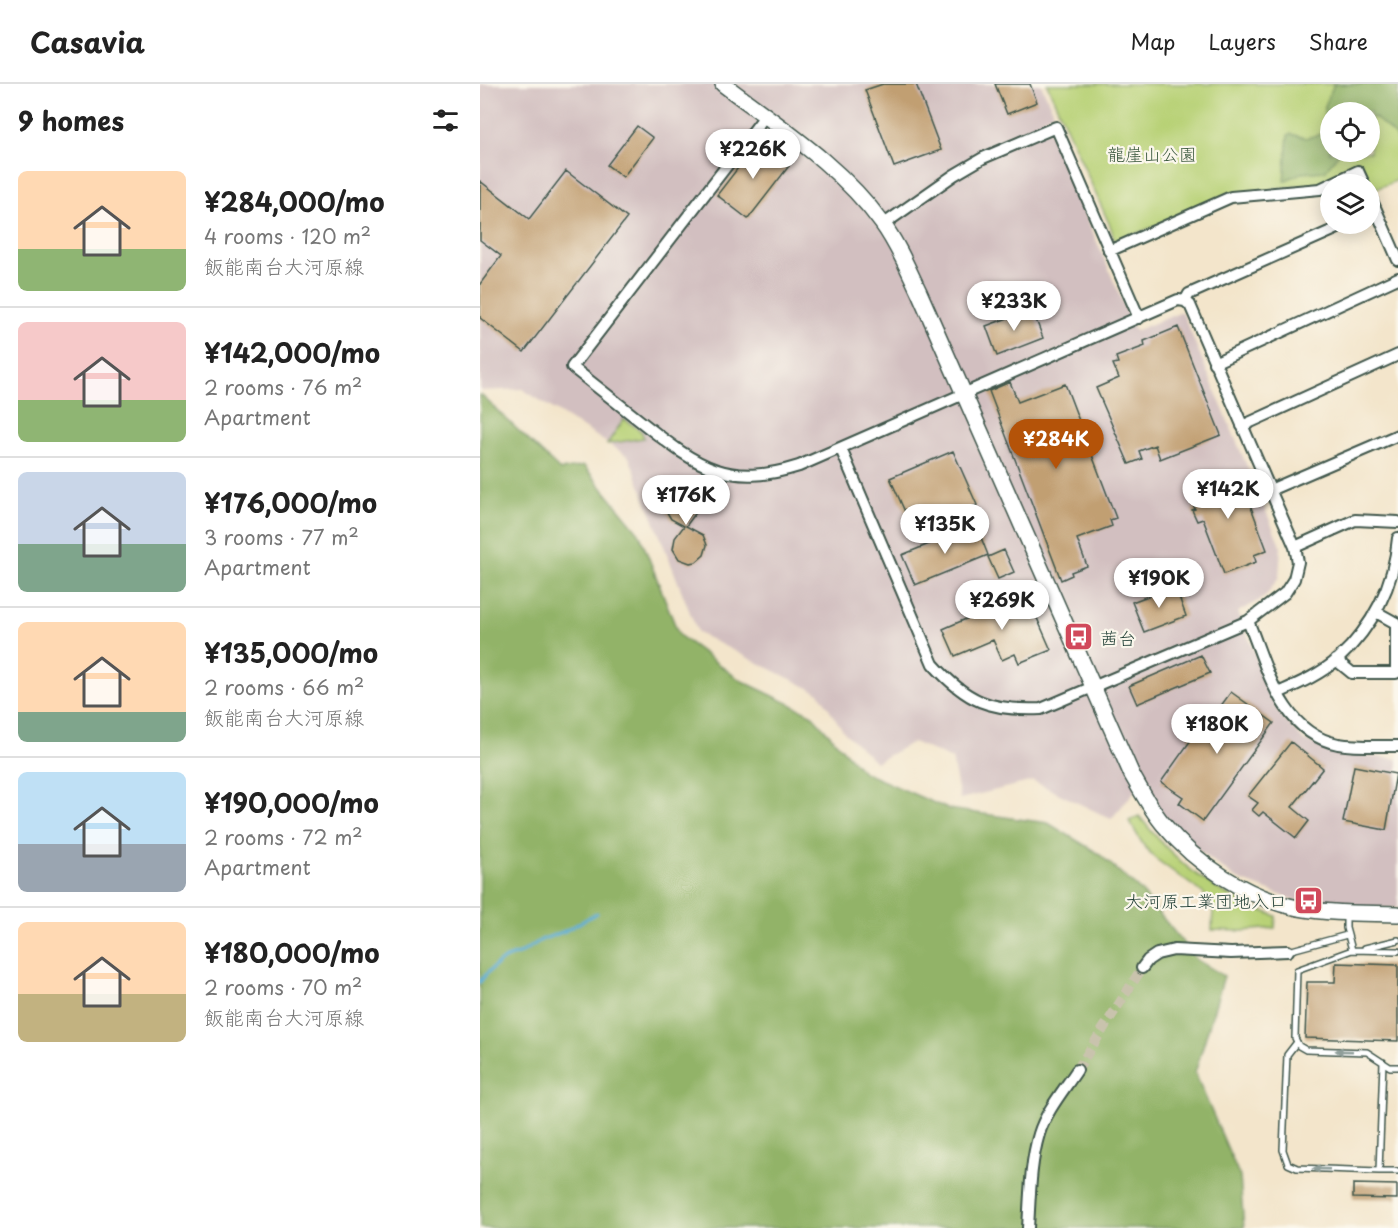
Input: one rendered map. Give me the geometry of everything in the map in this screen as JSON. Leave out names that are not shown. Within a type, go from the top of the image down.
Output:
[{"type":"street","points":[[723,84],[830,168],[860,195],[884,224],[919,292],[1132,775],[1163,825],[1191,851],[1224,876],[1268,899],[1296,908],[1346,913],[1398,914]]},
{"type":"street","points":[[765,116],[572,367],[686,458],[709,469],[732,475],[759,476],[799,466],[841,449],[1178,300],[1185,301],[1190,305],[1295,547],[1298,562],[1294,579],[1285,593],[1248,621],[1041,709],[1019,710],[991,706],[969,697],[950,683],[933,664],[841,449]]},
{"type":"street","points":[[884,224],[954,175],[983,159],[1056,127],[1139,318]]},
{"type":"street","points":[[1109,250],[1231,197],[1320,189]]},
{"type":"street","points":[[1380,225],[1398,260]]},
{"type":"street","points":[[1185,301],[1189,294],[1324,234]]},
{"type":"street","points":[[1214,363],[1398,278]]},
{"type":"street","points":[[1242,426],[1398,355]]},
{"type":"street","points":[[1270,490],[1398,435]]},
{"type":"street","points":[[1295,547],[1355,520],[1398,522]]},
{"type":"street","points":[[1278,693],[1306,680],[1336,660],[1359,637],[1376,612],[1388,587],[1398,538]]},
{"type":"street","points":[[1336,660],[1352,674],[1396,673],[1396,623],[1376,612]]},
{"type":"street","points":[[1248,621],[1286,710],[1296,722],[1322,739],[1353,746],[1398,746]]},
{"type":"street","points":[[1142,968],[1157,954],[1174,950],[1231,953],[1288,951]]},
{"type":"street","points":[[1028,1228],[1031,1182],[1039,1134],[1053,1106],[1077,1070]]},
{"type":"lane","points":[[1346,913],[1347,935],[1354,950]]},
{"type":"lane","points":[[1288,951],[1347,935]]},
{"type":"lane","points":[[1398,940],[1354,950],[1297,970],[1297,1042],[1287,1055],[1283,1150],[1288,1164],[1297,1168],[1398,1171]]},
{"type":"lane","points":[[1354,950],[1398,951]]},
{"type":"lane","points":[[1297,1042],[1306,1050],[1367,1052],[1390,1067],[1398,1067]]},
{"type":"lane","points":[[1379,1171],[1383,1062]]},
{"type":"shaded area","points":[[480,84],[1041,84],[1054,113],[1044,118],[1135,331],[1182,312],[1281,547],[1279,577],[1265,597],[1238,612],[1279,713],[1304,741],[1348,754],[1398,759],[1398,908],[1352,908],[1294,900],[1235,878],[1174,831],[1140,785],[1111,819],[1033,781],[960,799],[952,759],[913,742],[876,762],[844,732],[819,693],[698,633],[629,457],[522,389],[480,391]]},
{"type":"green space","name":"龍崖山公園","points":[[1047,84],[1398,84],[1398,180],[1380,187],[1380,174],[1364,174],[1360,166],[1341,174],[1320,174],[1320,183],[1315,185],[1276,188],[1148,229],[1119,242],[1114,240],[1111,228]]},
{"type":"green space","points":[[1334,84],[1398,84],[1398,143],[1395,135],[1380,122],[1380,102],[1327,102]]},
{"type":"green space","points":[[1320,134],[1320,162],[1332,162],[1325,171],[1301,173],[1284,181],[1288,135],[1306,138]]},
{"type":"green space","points":[[480,394],[560,470],[584,466],[639,533],[679,635],[740,680],[811,714],[863,772],[948,809],[1048,823],[1098,853],[1141,891],[1197,960],[1224,976],[1195,1073],[1240,1177],[1244,1228],[480,1228]]},
{"type":"green space","points":[[624,419],[641,431],[644,438],[607,444]]},
{"type":"green space","points":[[1139,816],[1153,834],[1183,864],[1200,877],[1235,899],[1276,916],[1275,928],[1242,931],[1212,930],[1213,909],[1204,894],[1156,859],[1144,846],[1129,821]]},
{"type":"building","points":[[883,84],[916,84],[941,150],[894,167],[865,90]]},
{"type":"building","points":[[995,84],[1030,84],[1037,102],[1007,114]]},
{"type":"building","points":[[637,126],[653,138],[623,177],[607,165]]},
{"type":"building","points":[[758,142],[789,166],[748,219],[717,195]]},
{"type":"building","points":[[566,171],[627,218],[524,352],[480,318],[480,284],[501,256],[480,240],[480,181],[529,219]]},
{"type":"building","points":[[1032,309],[1043,338],[997,356],[986,326]]},
{"type":"building","points":[[1178,327],[1221,435],[1160,459],[1155,445],[1139,451],[1142,459],[1129,464],[1096,388],[1119,378],[1113,364],[1118,363],[1116,357],[1145,346],[1144,341]]},
{"type":"building","points":[[1010,382],[1018,402],[1065,384],[1116,518],[1110,520],[1112,526],[1077,539],[1087,566],[1071,572],[1072,575],[1061,580],[989,391]]},
{"type":"building","points":[[953,451],[977,505],[914,532],[890,478]]},
{"type":"building","points":[[1237,470],[1267,550],[1254,555],[1256,562],[1224,574],[1203,519],[1197,521],[1192,510],[1195,509],[1187,488]]},
{"type":"building","points":[[681,489],[691,491],[698,500],[698,510],[686,526],[703,535],[707,545],[704,555],[696,562],[690,563],[679,559],[673,549],[675,538],[684,526],[671,519],[665,509],[670,493]]},
{"type":"building","points":[[976,525],[988,555],[915,585],[902,555]]},
{"type":"building","points":[[1004,550],[1014,572],[998,579],[988,557]]},
{"type":"building","points":[[1175,586],[1186,616],[1144,632],[1132,602]]},
{"type":"building","points":[[1026,593],[1051,650],[1019,663],[1015,654],[1002,660],[993,640],[955,656],[943,629]]},
{"type":"building","points":[[1201,655],[1210,673],[1137,704],[1129,686]]},
{"type":"building","points":[[1231,692],[1274,723],[1203,821],[1179,803],[1183,797],[1161,782],[1191,740],[1188,738],[1198,724],[1204,729]]},
{"type":"building","points":[[1291,742],[1323,768],[1292,807],[1309,821],[1296,838],[1263,812],[1259,816],[1252,810],[1258,803],[1248,796]]},
{"type":"building","points":[[1354,766],[1396,774],[1386,830],[1343,822]]},
{"type":"building","points":[[1336,963],[1398,965],[1398,1041],[1305,1038],[1307,982],[1335,982]]},
{"type":"building","points":[[1353,1184],[1397,1185],[1397,1199],[1353,1198]]},
{"type":"waterway","points":[[480,982],[504,959],[521,953],[541,940],[565,931],[597,913]]},
{"type":"tunnel","points":[[1077,1070],[1142,968]]},
{"type":"place","name":"茜台","points":[[1079,637]]},
{"type":"place","name":"大河原工業団地入口","points":[[1308,900]]}]
